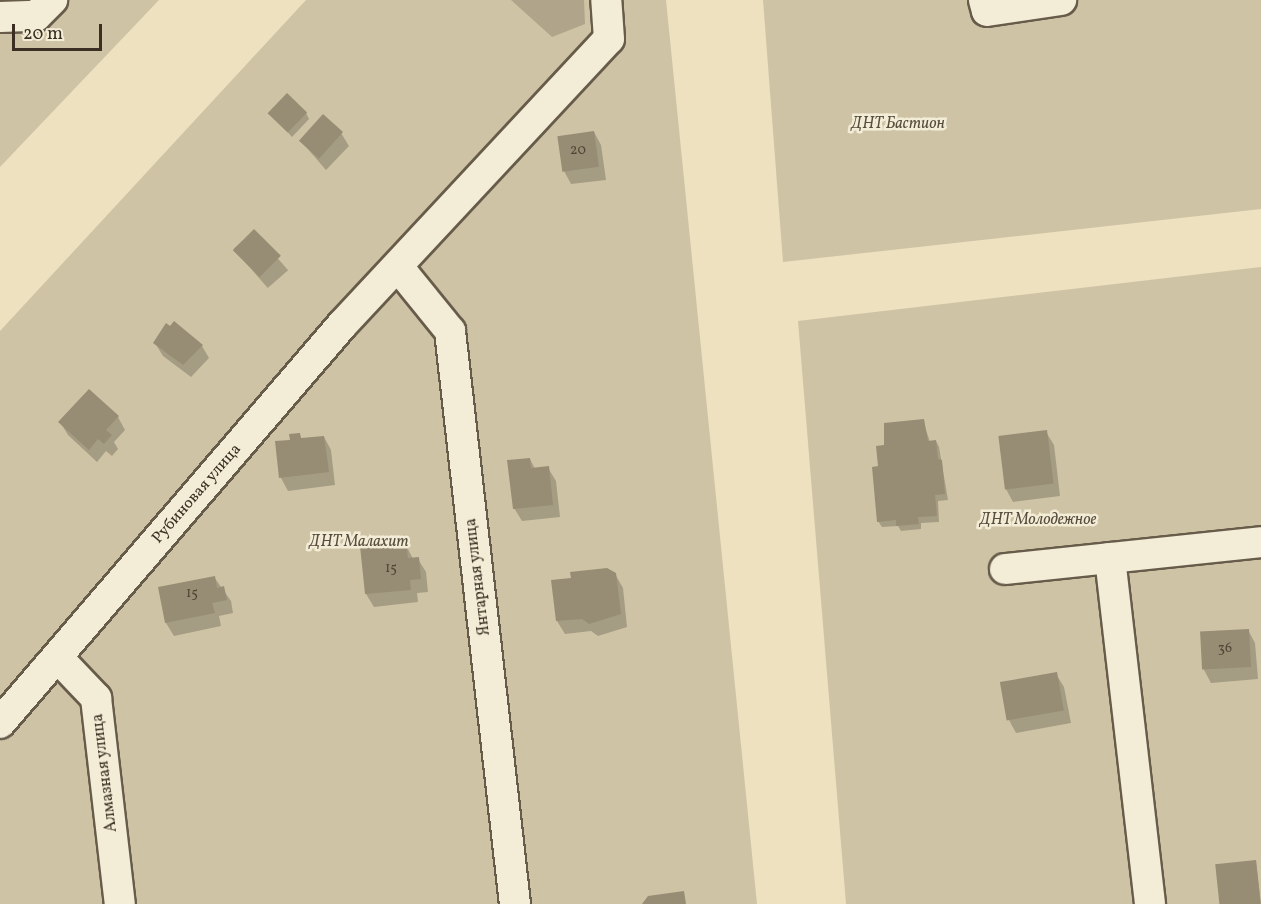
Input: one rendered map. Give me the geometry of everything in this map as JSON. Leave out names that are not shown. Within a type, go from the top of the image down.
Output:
[{"type":"street","points":[[0,17],[36,16],[52,0]]},
{"type":"street","name":"Рубиновая улица","points":[[0,723],[342,326],[399,268],[609,39],[606,0]]},
{"type":"street","points":[[984,0],[987,10],[1061,0]]},
{"type":"street","name":"Янтарная улица","points":[[399,268],[450,331],[515,904]]},
{"type":"street","points":[[1005,569],[1261,542]]},
{"type":"street","points":[[1110,558],[1150,904]]},
{"type":"street","name":"Алмазная улица","points":[[57,657],[96,698],[120,904]]},
{"type":"green space","points":[[0,0],[159,0],[0,167]]},
{"type":"green space","name":"ДНТ Малахит","points":[[306,0],[666,0],[757,904],[0,904],[0,331]]},
{"type":"green space","name":"ДНТ Бастион","points":[[763,0],[1261,0],[1261,209],[783,262]]},
{"type":"green space","name":"ДНТ Молодежное","points":[[1261,267],[1261,904],[846,904],[798,321]]},
{"type":"shaded area","points":[[511,0],[584,0],[585,24],[552,37]]},
{"type":"building","points":[[287,93],[307,112],[288,133],[268,113]]},
{"type":"building","points":[[323,114],[343,132],[319,159],[299,141]]},
{"type":"building","points":[[594,131],[599,167],[562,172],[557,136]]},
{"type":"building","points":[[254,229],[281,256],[260,277],[233,250]]},
{"type":"building","points":[[174,321],[203,345],[183,365],[153,343],[166,323],[170,326]]},
{"type":"building","points":[[89,389],[119,416],[106,430],[112,435],[104,444],[98,439],[89,450],[58,422]]},
{"type":"building","points":[[924,419],[928,441],[936,440],[938,459],[942,460],[945,494],[935,495],[937,516],[918,517],[919,524],[896,526],[896,520],[877,522],[872,467],[878,466],[876,446],[884,445],[884,423]]},
{"type":"building","points":[[1047,430],[1054,484],[1005,490],[998,436]]},
{"type":"building","points":[[300,433],[301,438],[324,436],[329,472],[279,478],[275,441],[290,440],[289,434]]},
{"type":"building","points":[[530,458],[531,468],[549,466],[553,505],[513,509],[507,460]]},
{"type":"building","points":[[406,541],[408,558],[419,557],[421,579],[410,580],[411,590],[365,594],[360,546]]},
{"type":"building","points":[[607,568],[616,573],[621,614],[589,624],[582,619],[556,621],[551,580],[571,578],[570,572]]},
{"type":"building","points":[[215,576],[217,588],[224,586],[227,600],[212,603],[215,613],[165,623],[158,587]]},
{"type":"building","points":[[1249,629],[1251,667],[1202,670],[1200,632]]},
{"type":"building","points":[[1057,672],[1064,710],[1007,720],[1000,682]]},
{"type":"building","points":[[1256,860],[1261,904],[1219,904],[1215,864]]},
{"type":"building","points":[[684,891],[686,904],[642,904],[648,896]]}]
